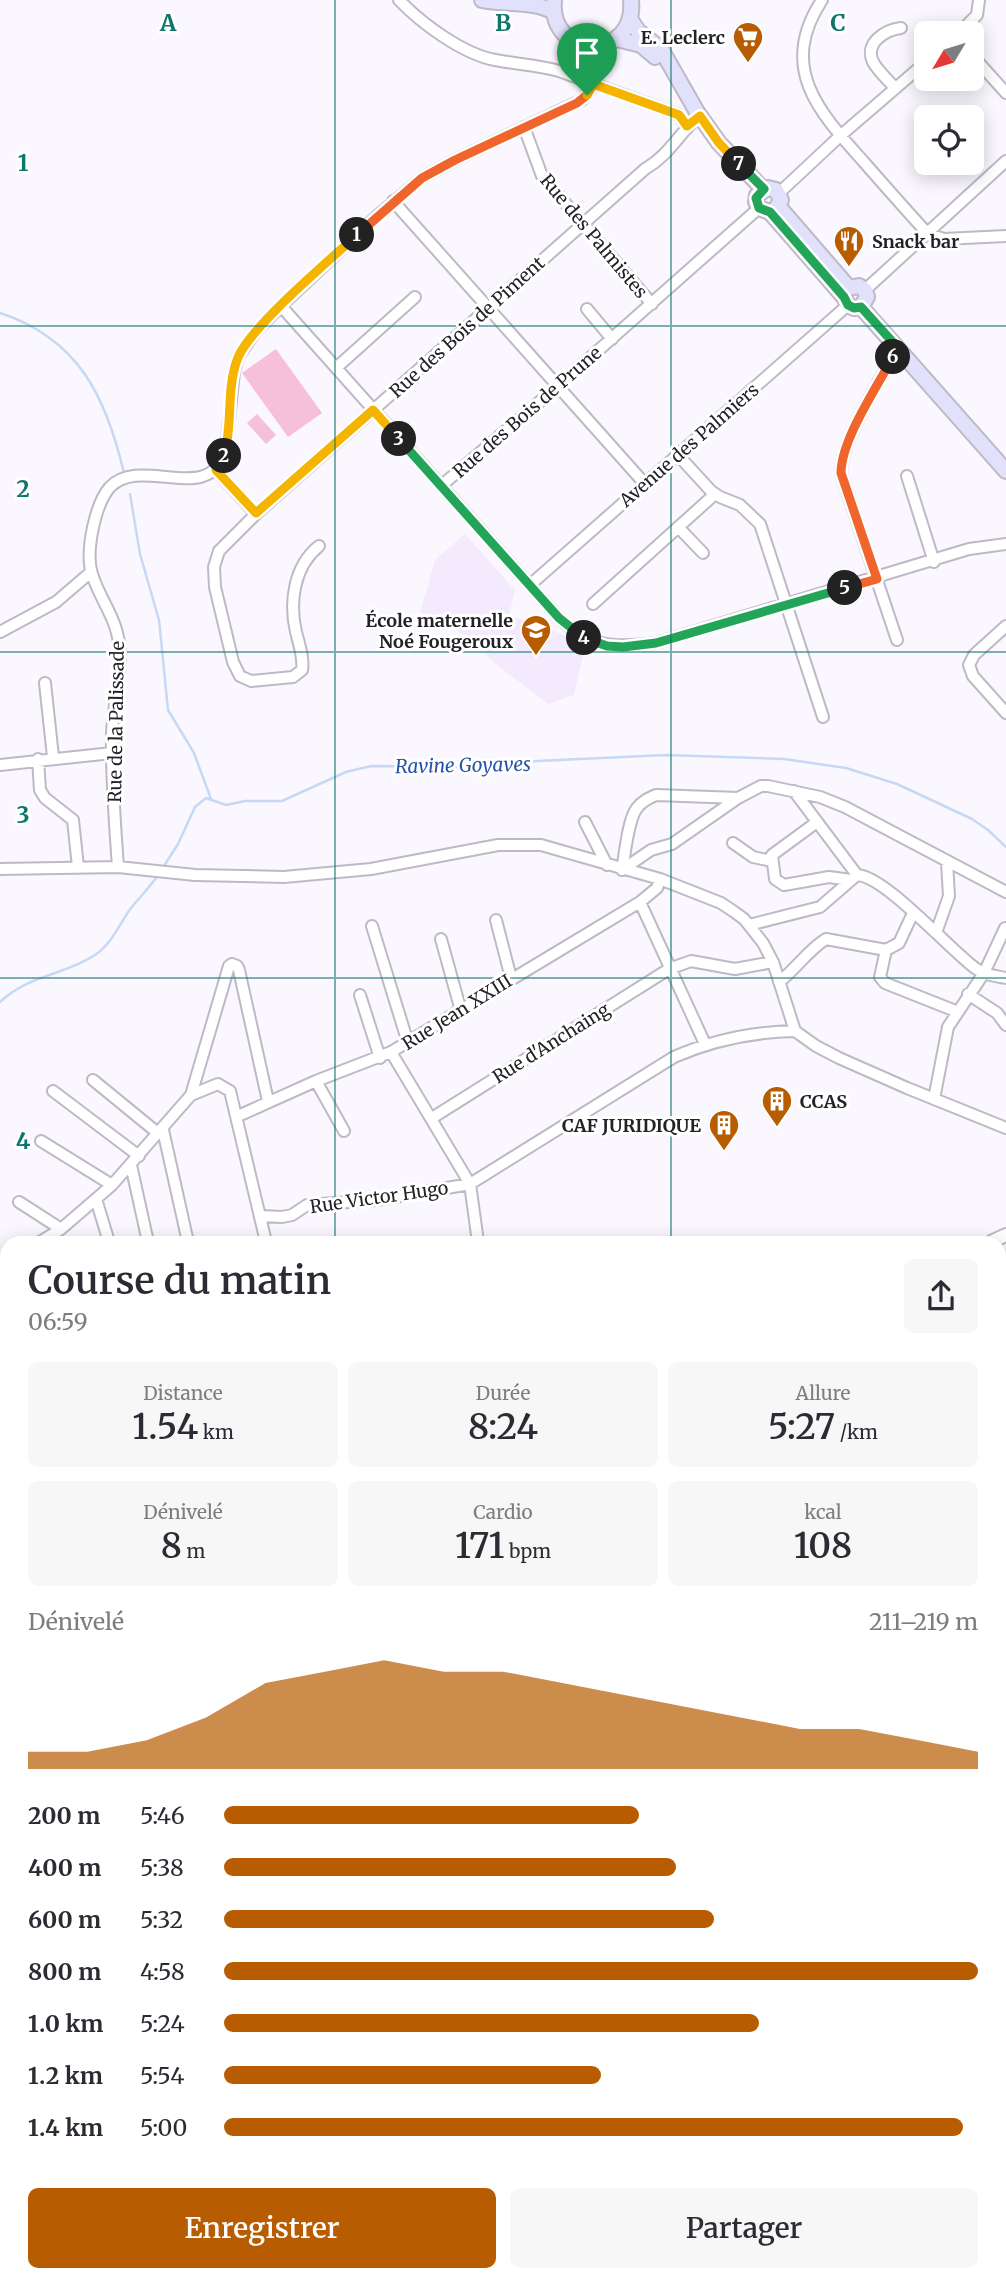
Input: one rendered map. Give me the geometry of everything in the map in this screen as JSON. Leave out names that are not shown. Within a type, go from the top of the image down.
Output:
[{"type":"main road","points":[[482,0],[547,4],[559,27],[576,43],[594,46],[629,41],[652,52],[694,121],[1006,471]]},
{"type":"main road","points":[[611,42],[625,30],[630,19],[632,0]]},
{"type":"main road","points":[[630,19],[638,31],[661,49],[694,121]]},
{"type":"main road","points":[[851,299],[866,301],[864,290]]},
{"type":"street","points":[[399,0],[450,40],[474,54],[493,60],[540,65],[694,121]]},
{"type":"street","points":[[822,0],[807,29],[803,49],[804,72],[816,105],[840,136],[928,234],[944,239],[1006,236]]},
{"type":"street","points":[[971,21],[977,15],[979,0]]},
{"type":"street","points":[[895,89],[873,62],[872,50],[874,42],[882,34],[901,28]]},
{"type":"street","points":[[256,513],[216,470],[223,462],[226,449],[238,357],[256,331],[393,201],[422,178],[582,100],[593,84],[593,67],[599,51],[611,42]]},
{"type":"street","points":[[576,43],[593,67]]},
{"type":"street","points":[[984,68],[1006,93]]},
{"type":"street","name":"Rue des Bois de Prune","points":[[441,486],[914,72]]},
{"type":"street","name":"Rue des Bois de Piment","points":[[319,547],[303,562],[298,573],[294,624],[303,661],[302,670],[293,677],[245,680],[233,662],[215,587],[214,567],[219,551],[256,513],[583,223],[645,169],[661,159],[694,121]]},
{"type":"street","name":"Rue des Palmistes","points":[[524,127],[542,176],[652,304]]},
{"type":"street","points":[[864,290],[1006,161]]},
{"type":"street","points":[[393,201],[645,484]]},
{"type":"street","points":[[336,368],[415,297]]},
{"type":"street","name":"Avenue des Palmiers","points":[[530,585],[851,299]]},
{"type":"street","points":[[281,306],[530,585],[572,630],[588,640],[623,647],[656,643],[934,562],[969,549],[1006,544]]},
{"type":"street","name":"Rue des Bois de Prune","points":[[587,309],[612,339]]},
{"type":"street","points":[[897,640],[841,473],[841,462],[853,432],[898,348]]},
{"type":"street","points":[[678,455],[715,494],[740,505],[760,524],[823,716]]},
{"type":"street","name":"Rue de la Palissade","points":[[118,867],[112,753],[120,654],[111,613],[91,572],[93,523],[112,485],[131,477],[193,478],[216,470]]},
{"type":"street","points":[[907,476],[934,562]]},
{"type":"street","points":[[593,604],[715,494]]},
{"type":"street","points":[[678,527],[703,553]]},
{"type":"street","points":[[0,632],[56,601],[91,572]]},
{"type":"street","points":[[1006,626],[974,655],[970,665],[973,676],[1006,713]]},
{"type":"street","points":[[45,683],[53,757]]},
{"type":"street","points":[[0,765],[53,757],[112,753]]},
{"type":"street","points":[[38,759],[40,790],[45,798],[73,820],[78,867]]},
{"type":"street","points":[[622,870],[651,850],[672,844],[738,798],[761,786],[820,797],[845,807],[1006,892]]},
{"type":"street","points":[[794,791],[854,877]]},
{"type":"street","points":[[622,870],[634,813],[647,799],[656,794],[738,798]]},
{"type":"street","points":[[585,822],[607,865]]},
{"type":"street","points":[[817,822],[772,855],[775,879],[784,885],[829,877],[866,875],[977,970],[1006,978]]},
{"type":"street","points":[[733,844],[753,857],[772,861]]},
{"type":"street","points":[[0,869],[118,867],[177,874],[284,877],[371,869],[498,845],[541,845],[660,880],[721,903],[749,925],[763,943],[773,962],[795,1031],[839,1058],[1006,1128]]},
{"type":"street","points":[[936,933],[949,896],[947,862]]},
{"type":"street","points":[[749,925],[820,907],[854,877]]},
{"type":"street","name":"Rue Jean XXIII","points":[[238,1116],[316,1081],[380,1058],[408,1043],[640,902],[657,888],[660,880]]},
{"type":"street","points":[[640,902],[705,1044]]},
{"type":"street","points":[[779,982],[826,939],[886,950],[900,943],[913,913]]},
{"type":"street","points":[[496,920],[511,978]]},
{"type":"street","points":[[372,926],[408,1043]]},
{"type":"street","points":[[934,1099],[946,1049],[947,1032],[968,994],[984,973],[1005,928]]},
{"type":"street","points":[[440,939],[461,1010]]},
{"type":"street","points":[[886,950],[879,971],[881,980],[958,1012]]},
{"type":"street","points":[[669,969],[688,961],[735,969],[773,962]]},
{"type":"street","points":[[50,1236],[112,1185],[191,1095],[229,966],[234,964],[239,970],[268,1101]]},
{"type":"street","name":"Rue d'Anchaing","points":[[432,1118],[669,969]]},
{"type":"street","points":[[968,994],[997,1013],[1006,1025]]},
{"type":"street","points":[[360,995],[380,1058]]},
{"type":"street","name":"Rue Victor Hugo","points":[[261,1216],[282,1217],[292,1215],[307,1205],[377,1200],[470,1184],[674,1057],[705,1044],[749,1034],[795,1031]]},
{"type":"street","points":[[391,1052],[470,1184],[477,1236]]},
{"type":"street","points":[[93,1080],[161,1132],[187,1236]]},
{"type":"street","points":[[316,1081],[344,1131]]},
{"type":"street","points":[[191,1095],[211,1086],[225,1086],[233,1097],[265,1236]]},
{"type":"street","points":[[53,1091],[135,1161],[147,1236]]},
{"type":"street","points":[[41,1141],[112,1185]]},
{"type":"street","points":[[96,1199],[106,1236]]},
{"type":"street","points":[[19,1202],[61,1229]]},
{"type":"shaded area","points":[[276,349],[322,413],[288,437],[242,373]]},
{"type":"shaded area","points":[[257,414],[276,435],[266,444],[247,423]]},
{"type":"shaded area","points":[[465,534],[515,590],[509,615],[564,635],[584,652],[574,695],[548,704],[492,661],[471,638],[420,612],[435,560]]},
{"type":"waterway","points":[[0,313],[27,324],[50,338],[85,374],[108,420],[124,473]]},
{"type":"waterway","points":[[130,494],[140,554],[159,620],[168,710],[194,753],[211,799]]},
{"type":"waterway","name":"Ravine Goyaves","points":[[162,869],[178,844],[195,807],[206,798],[226,805],[245,801],[282,801],[346,772],[371,766],[481,767],[538,761],[666,755],[784,759],[846,768],[897,784],[972,819],[1006,847]]},
{"type":"waterway","name":"Ravine Goyaves","points":[[0,1002],[35,980],[95,955],[111,939],[131,908],[158,875]]},
{"type":"place","name":"E. Leclerc","points":[[748,64]]},
{"type":"place","name":"Snack bar","points":[[849,268]]},
{"type":"place","name":"École maternelle Noé Fougeroux","points":[[536,657]]},
{"type":"place","name":"CCAS","points":[[777,1128]]},
{"type":"place","name":"CAF JURIDIQUE","points":[[724,1152]]},
{"type":"route","points":[[593,84],[679,115],[687,126],[700,116],[719,143],[764,189],[756,198],[759,208],[770,212],[848,305],[861,307],[898,348],[853,432],[841,462],[841,473],[877,579],[656,643],[607,646],[588,640],[559,618],[373,410],[256,513],[216,470],[223,462],[226,449],[238,357],[256,331],[393,201],[422,178],[577,103],[587,95],[593,84]]}]
